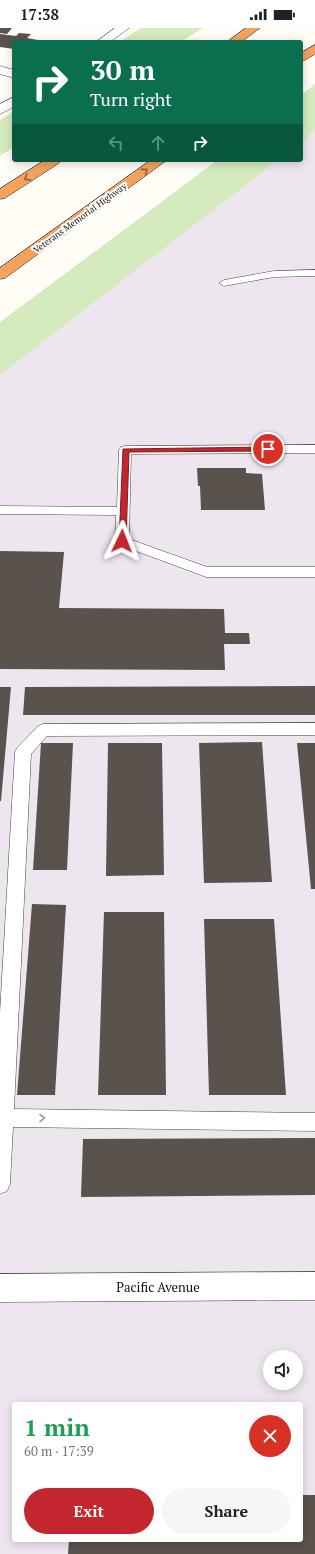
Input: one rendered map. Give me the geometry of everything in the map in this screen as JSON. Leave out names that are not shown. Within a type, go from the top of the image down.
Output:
[{"type":"highway","points":[[236,40],[254,28]]},
{"type":"highway","points":[[303,57],[315,49]]},
{"type":"highway","points":[[0,196],[51,162]]},
{"type":"highway","name":"Veterans Memorial Highway","points":[[0,275],[157,162]]},
{"type":"street","points":[[105,40],[123,28]]},
{"type":"street","points":[[0,70],[12,73]]},
{"type":"street","points":[[0,110],[12,101]]},
{"type":"street","name":"Pacific Avenue","points":[[0,1288],[315,1286]]},
{"type":"lane","points":[[224,284],[274,274],[315,273]]},
{"type":"lane","points":[[315,449],[125,450],[122,511],[122,541],[206,572],[315,572]]},
{"type":"lane","points":[[0,510],[122,511]]},
{"type":"lane","points":[[0,1184],[23,752],[43,730],[315,729]]},
{"type":"lane","points":[[3,1118],[315,1122]]},
{"type":"shaded area","points":[[315,86],[315,1554],[0,1554],[0,325],[214,162],[303,162],[303,95]]},
{"type":"green space","points":[[141,28],[203,28],[183,40],[122,40]]},
{"type":"green space","points":[[315,84],[315,130],[303,140],[303,93]]},
{"type":"green space","points":[[12,112],[12,148],[0,156],[0,120]]},
{"type":"green space","points":[[215,162],[275,162],[0,375],[0,322]]},
{"type":"building","points":[[0,28],[12,28],[7,34],[0,33]]},
{"type":"building","points":[[19,33],[31,34],[27,38],[38,40],[12,40],[12,49],[0,47],[0,34],[16,36]]},
{"type":"building","points":[[197,468],[246,468],[246,473],[262,474],[265,510],[201,510],[200,486],[198,486]]},
{"type":"building","points":[[0,551],[64,552],[59,608],[224,609],[225,633],[249,633],[250,644],[224,644],[225,670],[0,669]]},
{"type":"building","points":[[315,686],[315,715],[23,715],[25,687]]},
{"type":"building","points":[[0,687],[11,687],[1,801],[0,801]]},
{"type":"building","points":[[262,742],[272,882],[204,883],[199,743]]},
{"type":"building","points":[[41,743],[73,743],[67,870],[33,870]]},
{"type":"building","points":[[108,743],[162,743],[164,875],[106,876]]},
{"type":"building","points":[[297,743],[315,743],[315,889],[311,889]]},
{"type":"building","points":[[32,904],[66,905],[55,1095],[17,1095]]},
{"type":"building","points":[[104,912],[164,912],[166,1095],[98,1095]]},
{"type":"building","points":[[204,919],[274,919],[286,1095],[209,1095]]},
{"type":"building","points":[[315,1138],[315,1195],[81,1197],[83,1139]]},
{"type":"building","points":[[303,1495],[315,1495],[315,1554],[68,1554],[69,1542],[303,1542]]},
{"type":"route","points":[[122,541],[125,450],[268,449]]}]
